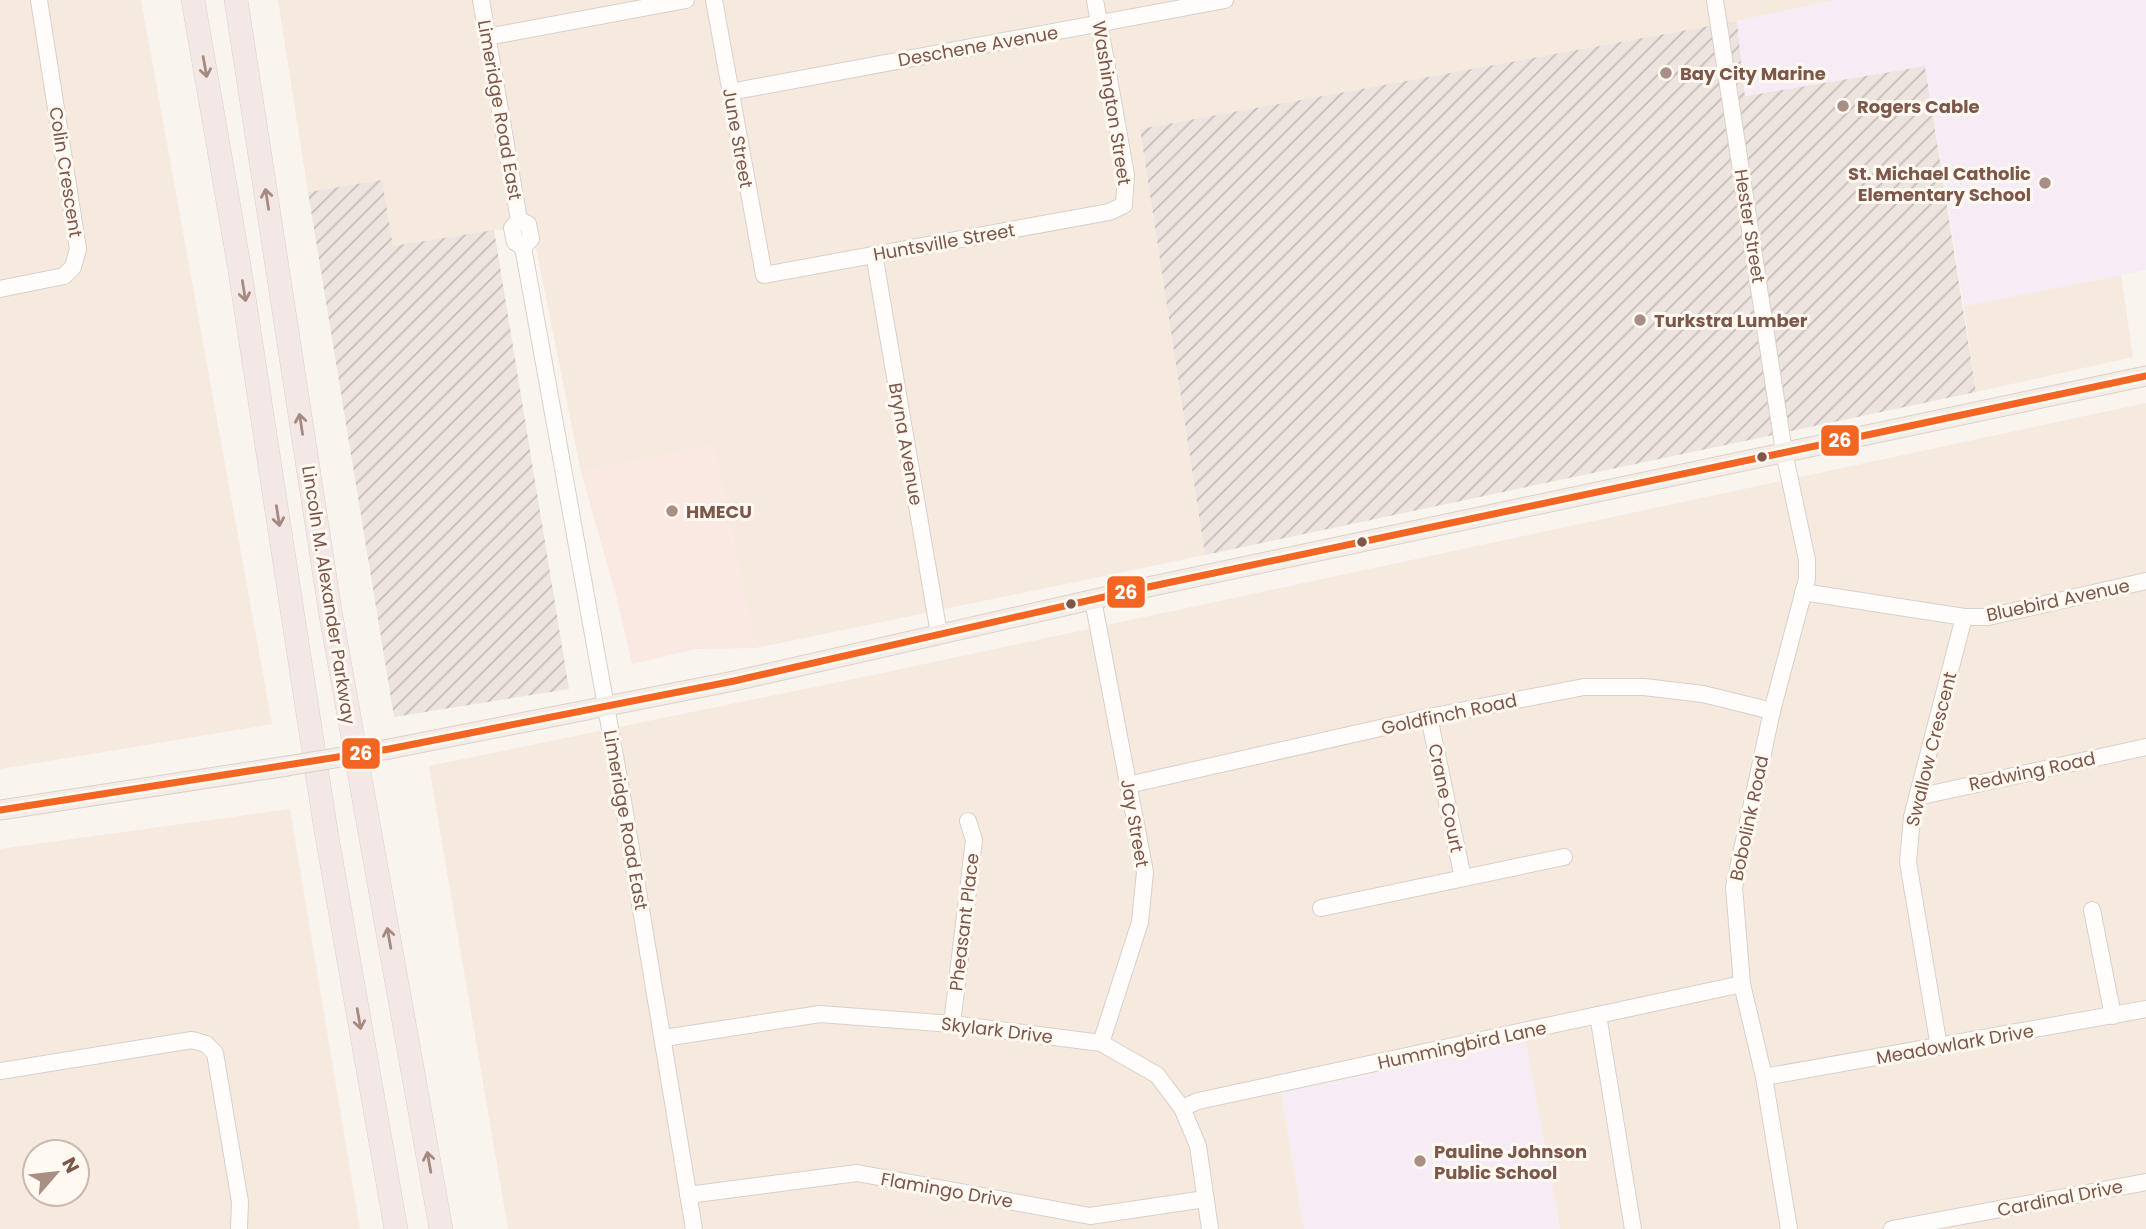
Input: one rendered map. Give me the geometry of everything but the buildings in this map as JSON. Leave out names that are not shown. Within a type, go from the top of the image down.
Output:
[{"type":"highway","points":[[193,0],[239,265],[326,831],[396,1229]]},
{"type":"highway","name":"Lincoln M. Alexander Parkway","points":[[236,0],[330,610],[441,1229]]},
{"type":"main road","points":[[0,810],[389,749],[734,681],[1093,600],[2146,376]]},
{"type":"street","name":"Colin Crescent","points":[[0,289],[64,276],[74,267],[78,249],[38,0]]},
{"type":"street","name":"Limeridge Road East","points":[[481,0],[519,220],[528,224],[531,239],[523,247],[664,1038],[694,1229]]},
{"type":"street","points":[[487,37],[686,0]]},
{"type":"street","name":"June Street","points":[[714,0],[764,275]]},
{"type":"street","name":"Washington Street","points":[[1095,0],[1126,175],[1124,205]]},
{"type":"street","name":"Deschene Avenue","points":[[730,92],[1226,0]]},
{"type":"street","name":"Hester Street","points":[[1715,0],[1784,452]]},
{"type":"street","name":"Huntsville Street","points":[[764,275],[1109,212],[1124,205]]},
{"type":"street","name":"Bryna Avenue","points":[[874,254],[939,634]]},
{"type":"street","name":"Bobolink Road","points":[[1784,452],[1807,561],[1803,592],[1772,711],[1734,887],[1742,984],[1764,1077],[1789,1229]]},
{"type":"street","name":"Bluebird Avenue","points":[[1803,592],[1964,617],[2000,615],[2146,581]]},
{"type":"street","name":"Jay Street","points":[[1093,600],[1145,872],[1140,922],[1101,1044]]},
{"type":"street","name":"Swallow Crescent","points":[[1939,1047],[1908,862],[1908,844],[1917,797],[1964,617]]},
{"type":"street","name":"Goldfinch Road","points":[[1128,785],[1429,717],[1584,687],[1644,687],[1703,694],[1772,711]]},
{"type":"street","name":"Crane Court","points":[[1429,717],[1463,878]]},
{"type":"street","name":"Redwing Road","points":[[1917,797],[2146,747]]},
{"type":"street","name":"Pheasant Place","points":[[952,1024],[974,840],[968,821]]},
{"type":"street","points":[[1321,908],[1564,857]]},
{"type":"street","points":[[2092,910],[2113,1016]]},
{"type":"street","name":"Hummingbird Lane","points":[[1182,1108],[1198,1101],[1742,984]]},
{"type":"street","name":"Meadowlark Drive","points":[[1764,1077],[2146,1009]]},
{"type":"street","name":"Skylark Drive","points":[[664,1038],[820,1014],[952,1024],[1101,1044],[1157,1075],[1182,1108],[1198,1146],[1210,1229]]},
{"type":"street","points":[[1598,1015],[1633,1229]]},
{"type":"street","points":[[0,1071],[192,1040],[206,1044],[215,1053],[240,1202],[239,1229]]},
{"type":"street","name":"Flamingo Drive","points":[[688,1195],[857,1173],[1090,1216],[1205,1199]]},
{"type":"street","name":"Cardinal Drive","points":[[1892,1229],[1979,1221],[2146,1182]]},
{"type":"shaded area","points":[[0,0],[141,0],[272,724],[0,769]]},
{"type":"shaded area","points":[[278,0],[1835,0],[1737,21],[1140,129],[1205,555],[756,648],[713,445],[581,472],[532,228],[494,230],[393,246],[382,180],[308,192]]},
{"type":"shaded area","name":"St. Michael Catholic Elementary School","points":[[1835,0],[2146,0],[2146,270],[1964,306],[1925,66],[1745,96],[1737,21]]},
{"type":"shaded area","points":[[1737,21],[1745,96],[1925,66],[1976,392],[1205,555],[1140,129]]},
{"type":"shaded area","points":[[382,180],[393,246],[494,230],[569,689],[394,717],[308,192]]},
{"type":"shaded area","points":[[2121,275],[2133,357],[1976,392],[1964,306]]},
{"type":"shaded area","points":[[2146,403],[2146,1229],[1560,1229],[1525,1041],[1281,1093],[1304,1229],[508,1229],[429,766],[873,675]]},
{"type":"shaded area","points":[[713,445],[756,648],[696,649],[632,664],[617,599],[581,472]]},
{"type":"shaded area","points":[[290,809],[360,1229],[0,1229],[0,849]]},
{"type":"shaded area","name":"Pauline Johnson Public School","points":[[1526,1041],[1560,1229],[1304,1229],[1281,1093]]},
{"type":"transit line","name":"26","points":[[0,810],[389,749],[734,681],[1148,587],[2146,376]]},
{"type":"place","name":"Bay City Marine","points":[[1666,73]]},
{"type":"place","name":"Rogers Cable","points":[[1843,106]]},
{"type":"place","name":"St. Michael Catholic Elementary School","points":[[2045,183]]},
{"type":"place","name":"Turkstra Lumber","points":[[1640,320]]},
{"type":"place","name":"HMECU","points":[[672,511]]},
{"type":"place","name":"Pauline Johnson Public School","points":[[1420,1161]]}]
